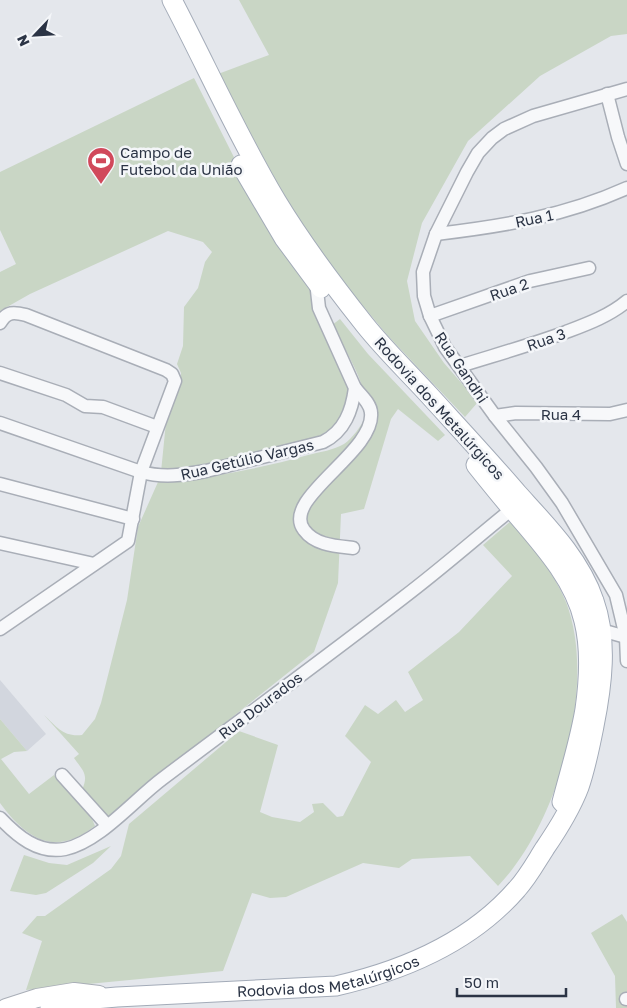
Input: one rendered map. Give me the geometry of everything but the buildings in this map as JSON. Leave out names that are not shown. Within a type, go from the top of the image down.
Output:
[{"type":"main road","name":"Rodovia dos Metalúrgicos","points":[[161,0],[244,169],[284,238],[316,282],[365,342],[451,436],[512,508],[542,545],[569,584],[584,621],[587,641],[587,686],[585,709],[554,834]]},
{"type":"main road","name":"Rodovia dos Metalúrgicos","points":[[50,1008],[83,1000],[117,996],[336,986],[365,979],[407,965],[446,946],[479,924],[521,884],[554,834],[579,787],[592,740],[601,692],[601,630],[595,602],[589,587],[568,552],[468,437],[373,335],[303,241],[277,202],[254,161],[172,0]]},
{"type":"main road","points":[[99,1008],[117,996]]},
{"type":"street","name":"Rua Gandhi","points":[[627,89],[533,116],[504,129],[492,138],[478,153],[436,234],[424,272],[424,296],[430,316],[446,346],[495,416],[562,503],[582,534],[616,595],[627,637],[627,661]]},
{"type":"street","points":[[607,94],[627,164]]},
{"type":"street","name":"Rua 1","points":[[436,234],[493,227],[562,213],[588,205],[627,188]]},
{"type":"street","name":"Rua 2","points":[[430,316],[530,280],[589,268]]},
{"type":"street","points":[[316,282],[319,308],[356,388],[370,407],[372,414],[368,430],[354,451],[306,501],[299,514],[299,521],[301,527],[313,539],[330,545],[353,548]]},
{"type":"street","name":"Rua 3","points":[[460,366],[585,325],[618,309],[627,301]]},
{"type":"street","points":[[0,323],[5,315],[10,313],[26,315],[169,372],[174,378],[174,385],[141,472],[128,541],[0,629]]},
{"type":"street","points":[[0,373],[66,394],[85,406],[103,408],[157,427]]},
{"type":"street","name":"Rua Getúlio Vargas","points":[[0,423],[141,472],[160,475],[197,473],[323,442],[332,438],[346,422],[354,401],[356,388]]},
{"type":"street","name":"Rua 4","points":[[495,416],[516,414],[610,414],[627,410]]},
{"type":"street","points":[[0,484],[133,519]]},
{"type":"street","name":"Rua Dourados","points":[[0,818],[27,842],[36,846],[55,850],[64,849],[83,842],[107,825],[150,788],[405,596],[512,508]]},
{"type":"street","points":[[0,543],[94,564]]},
{"type":"street","points":[[601,630],[627,637]]},
{"type":"street","points":[[62,775],[107,825]]},
{"type":"street","points":[[6,1008],[37,998],[74,992],[117,996]]},
{"type":"shaded area","points":[[0,680],[46,734],[27,751],[0,719]]},
{"type":"green space","points":[[239,0],[627,0],[627,34],[611,36],[540,76],[468,141],[422,223],[407,281],[415,321],[444,363],[478,402],[465,417],[388,336],[343,282],[312,240],[280,188],[218,74],[269,55]]},
{"type":"green space","points":[[194,78],[252,193],[309,281],[315,316],[344,374],[348,391],[340,419],[329,430],[318,437],[201,468],[161,472],[166,422],[181,384],[181,373],[177,364],[183,346],[184,307],[198,288],[205,262],[212,252],[203,242],[168,231],[30,294],[0,311],[0,272],[16,264],[0,230],[0,172]]},
{"type":"green space","points":[[340,319],[368,354],[445,435],[438,441],[398,409],[391,419],[364,509],[341,514],[338,583],[314,652],[201,742],[151,779],[107,819],[82,790],[85,776],[74,758],[79,754],[44,715],[65,733],[75,735],[82,735],[95,719],[101,703],[127,600],[138,527],[158,482],[234,472],[327,451],[344,444],[362,424],[366,406],[361,382],[332,325]]},
{"type":"green space","points":[[511,521],[549,570],[566,602],[575,635],[577,673],[574,712],[566,752],[554,791],[538,827],[519,859],[498,886],[470,856],[412,859],[399,868],[363,863],[286,897],[270,898],[252,893],[223,971],[26,990],[42,941],[22,933],[37,916],[45,916],[111,869],[121,856],[129,824],[239,731],[278,745],[260,812],[272,817],[300,822],[314,812],[312,804],[323,803],[337,817],[343,816],[371,762],[345,736],[365,705],[378,714],[396,700],[405,712],[423,700],[408,672],[459,632],[512,576],[483,545]]},
{"type":"green space","points":[[0,719],[27,751],[14,752],[1,759],[29,794],[54,775],[92,819],[95,826],[78,837],[52,842],[40,839],[29,833],[9,815],[0,803]]},
{"type":"green space","points":[[111,846],[93,863],[46,893],[36,895],[10,891],[24,855],[49,863],[67,865]]},
{"type":"green space","points":[[622,914],[627,922],[627,1008],[616,1008],[615,976],[591,933]]},
{"type":"place","name":"Campo de Futebol da União","points":[[101,185]]}]
